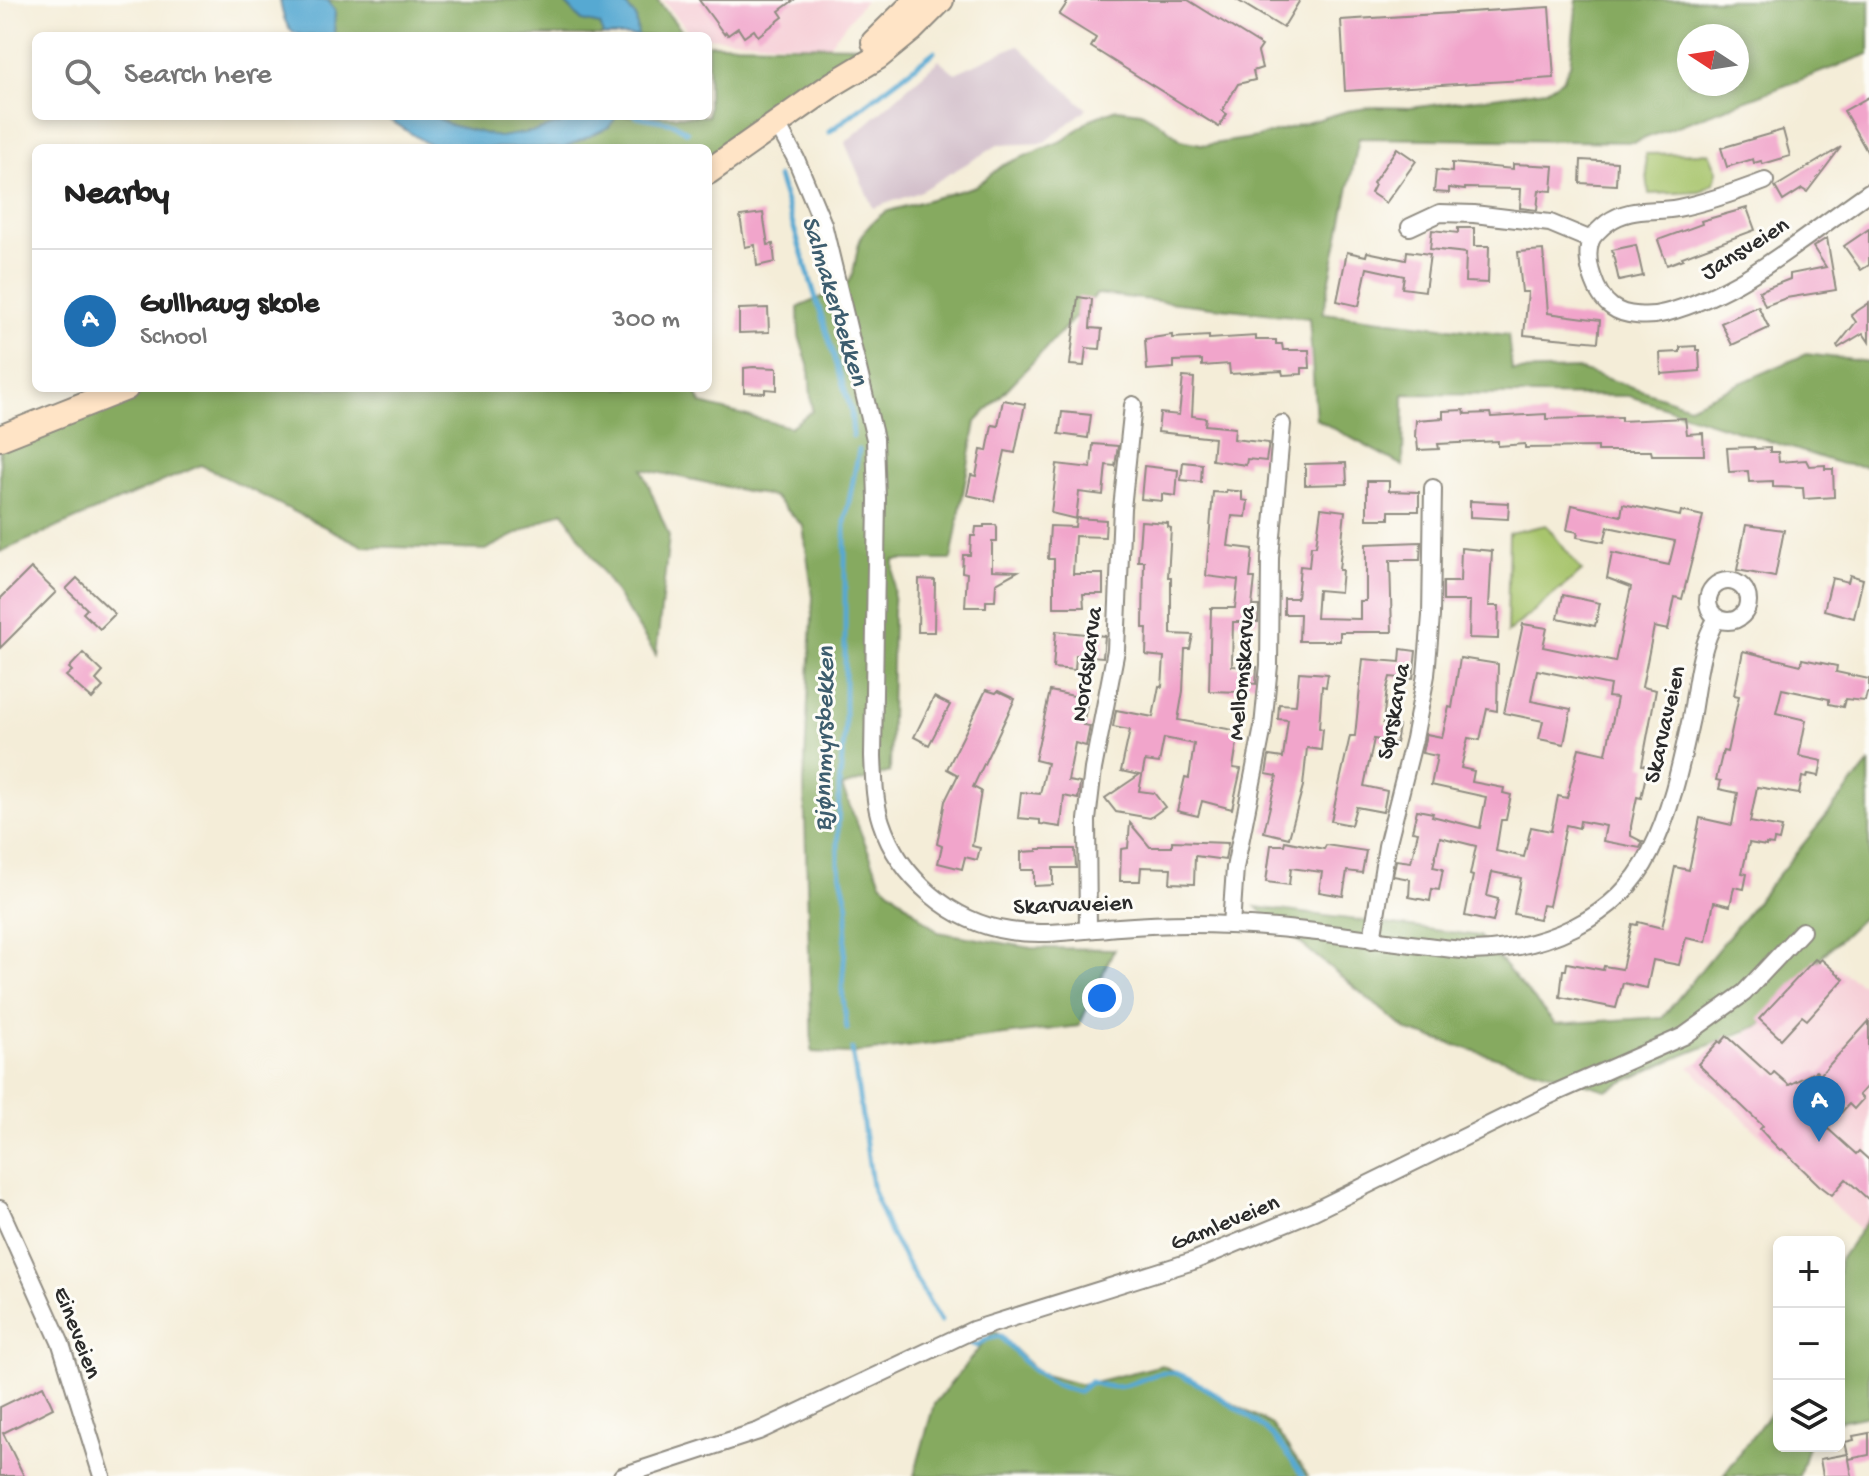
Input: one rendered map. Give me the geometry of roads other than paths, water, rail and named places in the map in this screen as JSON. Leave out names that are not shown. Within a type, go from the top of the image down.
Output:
[{"type":"main road","points":[[833,84],[917,0]]},
{"type":"main road","points":[[712,169],[833,84],[878,57],[941,0]]},
{"type":"main road","points":[[0,438],[116,392]]},
{"type":"street","name":"Skarvaveien","points":[[777,124],[796,159],[823,224],[875,439],[873,756],[874,790],[881,821],[891,846],[913,878],[945,905],[980,924],[1009,931],[1044,932],[1150,924],[1231,925],[1471,951],[1539,943],[1580,925],[1621,896],[1649,856],[1674,789],[1706,641],[1717,618]]},
{"type":"street","name":"Jansveien","points":[[1765,181],[1725,197],[1673,209],[1626,212],[1606,223],[1591,240],[1589,259],[1596,287],[1612,308],[1636,315],[1662,314],[1728,289],[1792,248],[1869,192]]},
{"type":"street","points":[[1410,227],[1440,213],[1474,214],[1550,223],[1591,240]]},
{"type":"street","name":"Nordskarva","points":[[1088,929],[1087,820],[1093,769],[1116,650],[1122,508],[1133,405]]},
{"type":"street","name":"Mellomskarva","points":[[1231,925],[1235,868],[1263,727],[1269,665],[1270,558],[1282,424]]},
{"type":"street","name":"Sørskarva","points":[[1372,940],[1387,846],[1414,739],[1426,675],[1431,616],[1433,488]]},
{"type":"street","name":"Gamleveien","points":[[622,1476],[759,1431],[973,1330],[1193,1261],[1314,1211],[1548,1096],[1684,1036],[1744,993],[1802,931]]},
{"type":"street","name":"Eineveien","points":[[0,1209],[61,1344],[102,1476]]},
{"type":"water","points":[[280,0],[328,0],[335,11],[334,32],[294,32],[286,23]]},
{"type":"water","points":[[562,0],[621,0],[636,17],[638,32],[602,32],[600,25],[582,21]]},
{"type":"water","points":[[390,120],[441,120],[499,137],[536,131],[572,120],[614,120],[609,127],[573,144],[426,143]]},
{"type":"waterway","points":[[829,132],[934,52]]},
{"type":"waterway","name":"Salmakerbekken","points":[[657,120],[673,123],[687,132]]},
{"type":"waterway","name":"Salmakerbekken","points":[[778,177],[851,410],[853,436]]},
{"type":"waterway","name":"Bjønnmyrsbekken","points":[[847,1029],[842,989],[848,906],[838,863],[838,832],[845,729],[845,522],[859,450]]},
{"type":"waterway","name":"Bjønnmyrsbekken","points":[[852,1050],[873,1191],[890,1233],[940,1321]]},
{"type":"waterway","name":"Bjønnmyrsbekken","points":[[968,1342],[977,1346],[987,1339],[1000,1336],[1043,1377],[1078,1392],[1090,1382],[1115,1387],[1158,1374],[1182,1375],[1261,1426],[1278,1442],[1303,1476]]},
{"type":"place","name":"Gullhaug skole","points":[[1819,1142]]}]
